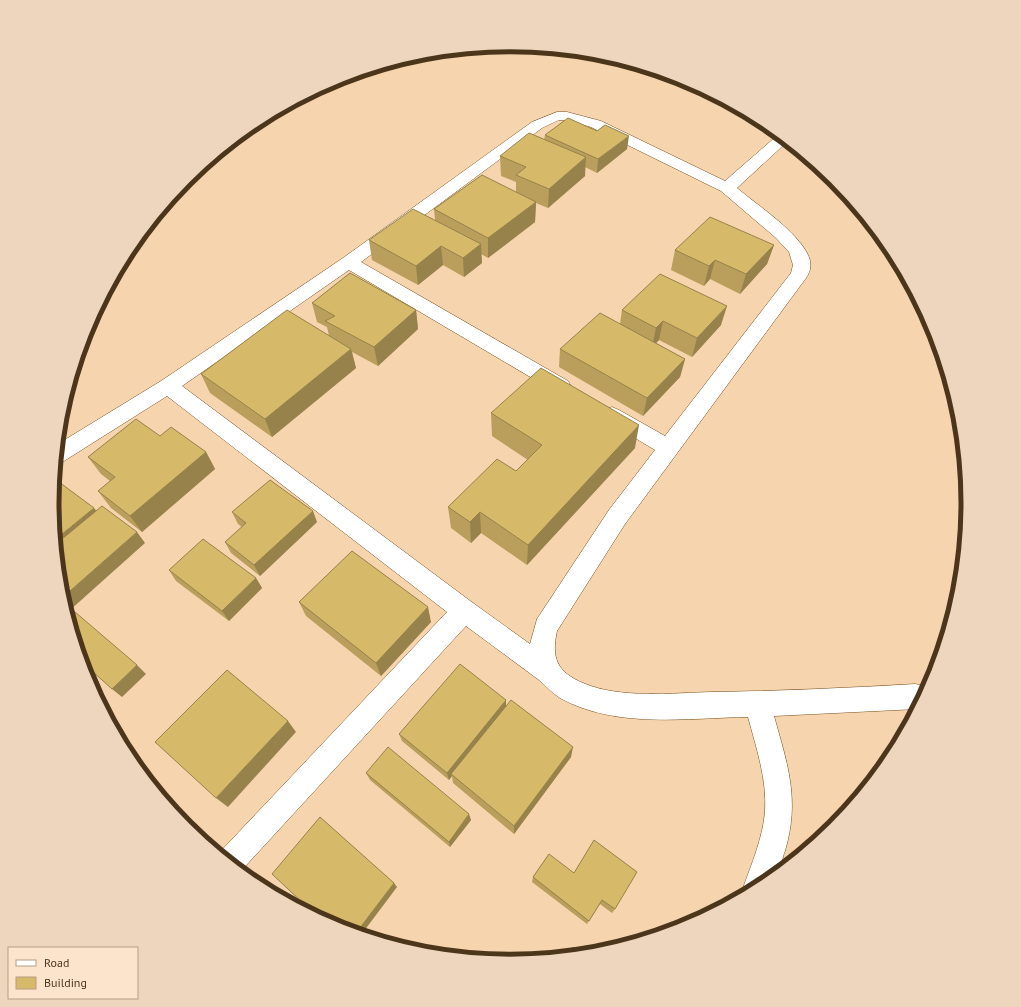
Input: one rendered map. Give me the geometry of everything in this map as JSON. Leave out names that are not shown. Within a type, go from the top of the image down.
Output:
[{"type":"street","points":[[62,452],[168,386],[349,262],[537,125],[558,116],[567,116],[596,124],[727,188],[782,234],[796,249],[800,256],[802,265],[800,274],[617,517],[546,627],[541,646],[543,661],[548,672]]},
{"type":"street","points":[[727,188],[779,141]]},
{"type":"street","points":[[349,262],[580,396]]},
{"type":"street","points":[[168,386],[464,611],[548,672],[565,687],[582,695],[609,702],[656,706],[758,705],[918,696]]},
{"type":"street","points":[[600,408],[668,448]]},
{"type":"street","points":[[233,860],[464,611]]},
{"type":"street","points":[[758,705],[774,767],[778,791],[779,811],[774,838],[761,879]]},
{"type":"building","points":[[568,118],[597,131],[605,125],[629,136],[598,159],[545,135]]},
{"type":"building","points":[[529,133],[586,157],[549,189],[516,175],[526,167],[500,156]]},
{"type":"building","points":[[482,175],[536,202],[488,238],[434,209]]},
{"type":"building","points":[[413,209],[481,244],[463,258],[441,246],[416,266],[369,240]]},
{"type":"building","points":[[710,217],[774,245],[746,274],[715,260],[709,266],[675,250]]},
{"type":"building","points":[[350,273],[416,310],[374,347],[325,321],[335,316],[312,303]]},
{"type":"building","points":[[660,274],[727,306],[697,338],[663,321],[656,328],[622,310]]},
{"type":"building","points":[[287,310],[351,349],[265,419],[201,374]]},
{"type":"building","points":[[600,313],[685,359],[647,398],[560,349]]},
{"type":"building","points":[[541,368],[639,425],[528,545],[480,512],[470,522],[448,507],[497,459],[516,471],[542,445],[491,413]]},
{"type":"building","points":[[136,419],[160,436],[171,427],[206,452],[130,516],[98,491],[115,477],[88,457]]},
{"type":"building","points":[[270,480],[313,511],[254,565],[225,542],[246,523],[232,512]]},
{"type":"building","points":[[60,483],[94,508],[60,536]]},
{"type":"building","points":[[102,506],[137,532],[68,593],[61,540]]},
{"type":"building","points":[[203,539],[256,578],[222,611],[169,570]]},
{"type":"building","points":[[352,551],[428,607],[376,663],[299,602]]},
{"type":"building","points":[[75,612],[137,665],[112,689],[91,670],[73,614]]},
{"type":"building","points":[[460,664],[506,700],[447,773],[399,734]]},
{"type":"building","points":[[227,670],[288,721],[216,798],[155,742]]},
{"type":"building","points":[[511,700],[573,747],[514,826],[451,774]]},
{"type":"building","points":[[388,747],[469,814],[449,842],[366,773]]},
{"type":"building","points":[[320,817],[394,883],[359,929],[338,921],[305,905],[272,874]]},
{"type":"building","points":[[594,840],[637,872],[615,909],[602,900],[589,921],[533,877],[549,854],[574,873]]}]
